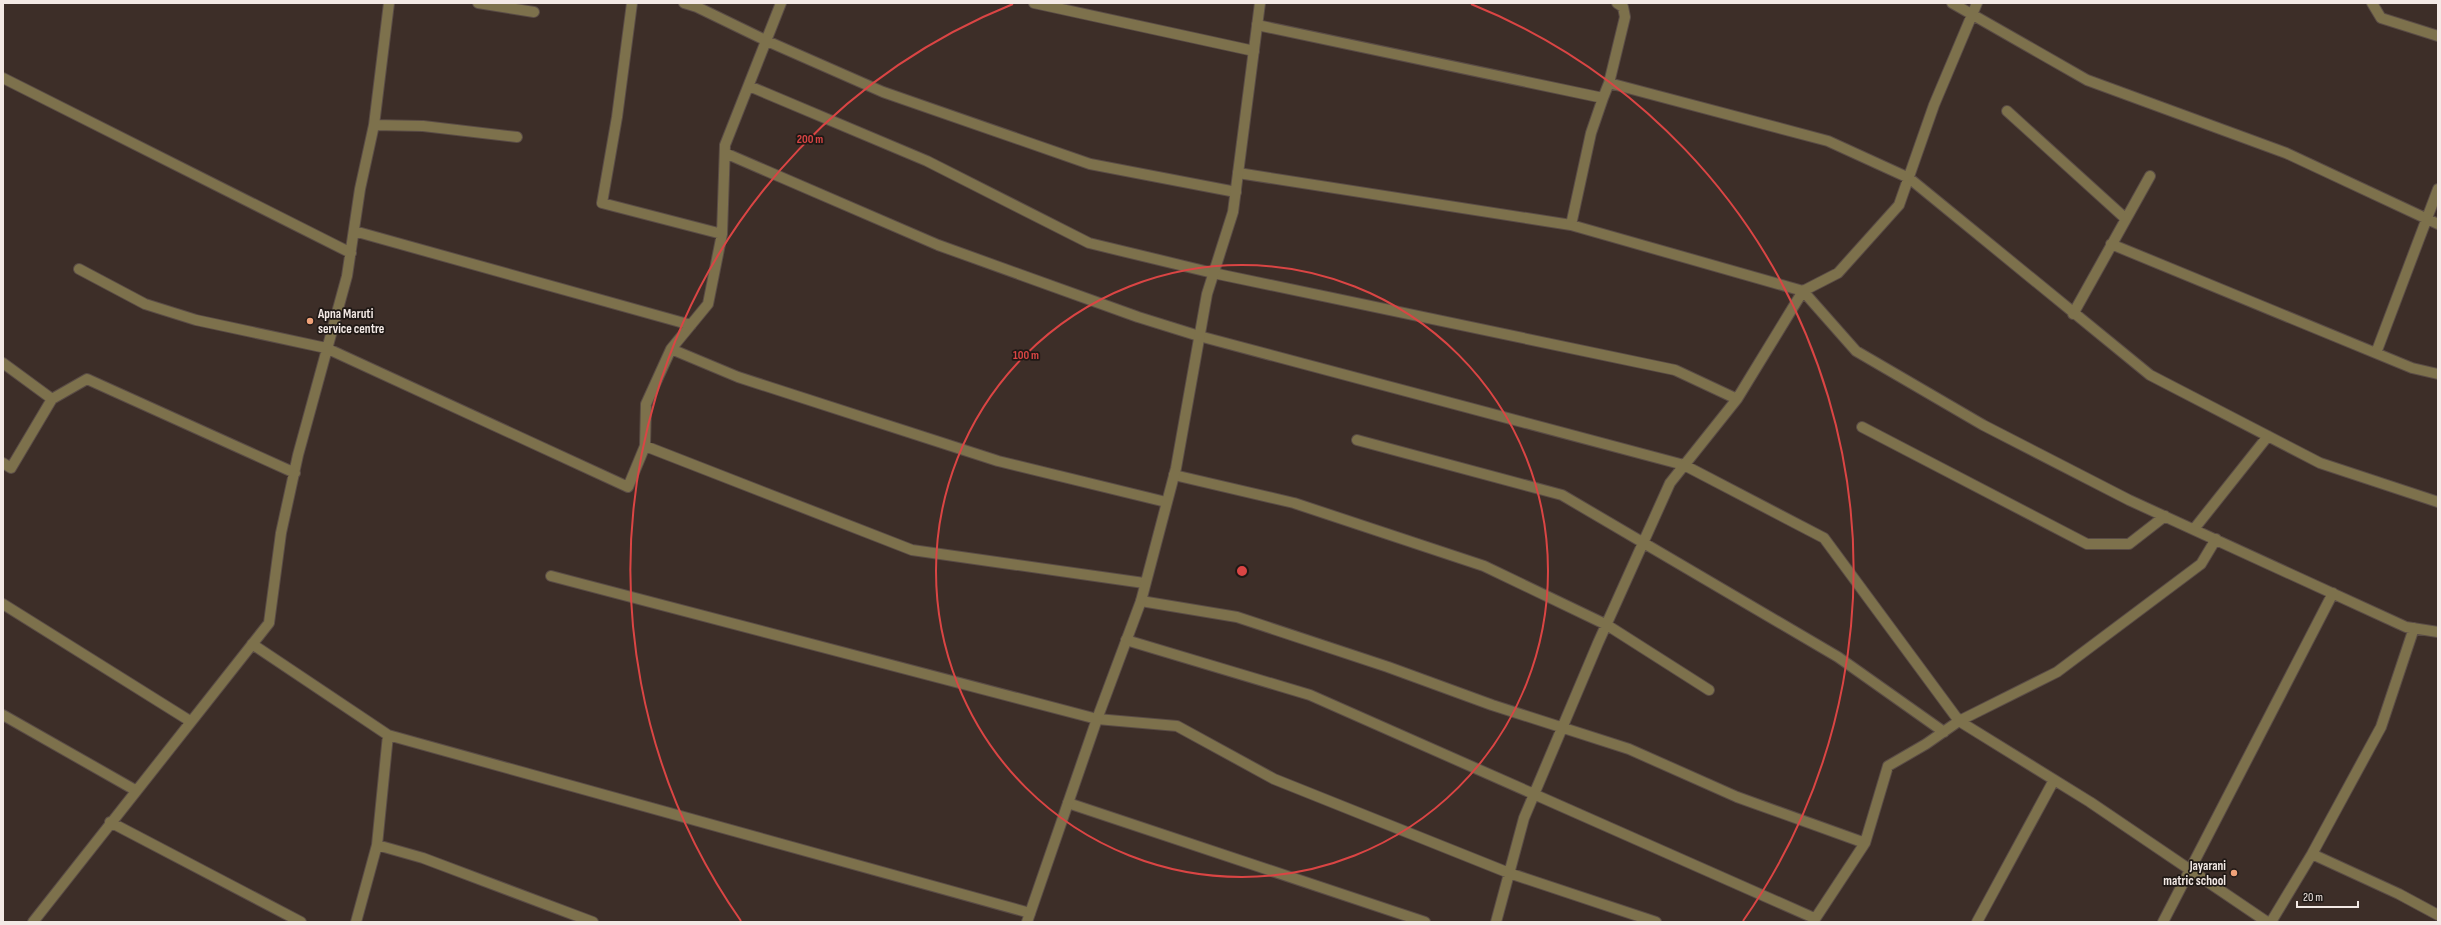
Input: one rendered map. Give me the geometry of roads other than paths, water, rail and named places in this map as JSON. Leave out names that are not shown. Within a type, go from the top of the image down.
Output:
[{"type":"street","points":[[33,922],[135,790],[269,623],[282,533],[294,472],[326,348],[347,276],[360,189],[374,125],[389,3]]},
{"type":"street","points":[[478,3],[534,12]]},
{"type":"street","points":[[632,3],[618,117],[602,203],[722,234]]},
{"type":"street","points":[[684,3],[697,6],[767,41],[883,92],[1090,164],[1236,192]]},
{"type":"street","points":[[79,269],[145,304],[160,309],[196,320],[326,348],[628,487],[645,446],[646,404],[671,349],[708,304],[722,234],[726,146],[781,3]]},
{"type":"street","points":[[1034,3],[1254,50]]},
{"type":"street","points":[[252,644],[388,735],[1028,918],[1097,719],[1141,601],[1144,583],[1174,475],[1207,294],[1233,212],[1260,3]]},
{"type":"street","points":[[1571,225],[1591,133],[1609,83],[1625,17],[1623,8],[1617,3]]},
{"type":"street","points":[[1952,3],[2087,80],[2286,152],[2438,224]]},
{"type":"street","points":[[1496,922],[1524,818],[1606,625],[1670,483],[1737,399],[1803,291],[1838,273],[1899,206],[1934,105],[1977,3]]},
{"type":"street","points":[[2372,3],[2381,18],[2438,36]]},
{"type":"street","points":[[1257,25],[1603,98]]},
{"type":"street","points":[[3,78],[350,253]]},
{"type":"street","points":[[1609,83],[1828,141],[1909,178],[2073,314],[2150,375],[2320,463],[2438,502]]},
{"type":"street","points":[[749,86],[927,161],[1089,243],[1213,273],[1675,370],[1737,399]]},
{"type":"street","points":[[2007,111],[2126,219]]},
{"type":"street","points":[[374,125],[423,126],[518,137]]},
{"type":"street","points":[[725,153],[938,245],[1138,317],[1199,336],[1684,465],[1824,538],[1959,721],[2054,780],[2267,922]]},
{"type":"street","points":[[1238,173],[1571,225],[1803,291],[1856,351],[1982,425],[2165,516],[2406,627],[2438,632]]},
{"type":"street","points":[[2073,314],[2110,244],[2150,176]]},
{"type":"street","points":[[2376,353],[2438,189]]},
{"type":"street","points":[[354,231],[691,325]]},
{"type":"street","points":[[2110,244],[2412,368],[2438,374]]},
{"type":"street","points":[[671,349],[738,377],[998,461],[1166,502]]},
{"type":"street","points":[[3,364],[52,400]]},
{"type":"street","points":[[3,463],[11,468],[52,400],[87,379],[294,472]]},
{"type":"street","points":[[1862,427],[2087,544],[2129,544],[2165,516]]},
{"type":"street","points":[[2194,529],[2268,436]]},
{"type":"street","points":[[1358,440],[1562,494],[1838,657],[1944,732]]},
{"type":"street","points":[[645,446],[912,550],[1144,583]]},
{"type":"street","points":[[1174,475],[1294,503],[1484,566],[1606,625],[1709,690]]},
{"type":"street","points":[[1126,640],[1310,695],[1814,920],[1865,843],[1888,766],[1944,732],[1959,721],[2057,672],[2201,564],[2216,539]]},
{"type":"street","points":[[551,576],[1097,719],[1177,726],[1274,779],[1509,874],[1656,922]]},
{"type":"street","points":[[2163,922],[2333,593]]},
{"type":"street","points":[[1141,601],[1237,617],[1562,728],[1629,749],[1737,797],[1865,843]]},
{"type":"street","points":[[3,604],[190,721]]},
{"type":"street","points":[[2271,922],[2312,854],[2381,727],[2414,628]]},
{"type":"street","points":[[3,715],[135,790]]},
{"type":"street","points":[[356,922],[377,845],[388,735]]},
{"type":"street","points":[[1977,922],[2054,780]]},
{"type":"street","points":[[1068,803],[1425,922]]},
{"type":"street","points":[[110,822],[301,922]]},
{"type":"street","points":[[377,845],[423,858],[593,922]]},
{"type":"street","points":[[2312,854],[2399,894],[2438,916]]},
{"type":"place","name":"Apna Maruti service centre","points":[[310,321]]},
{"type":"place","name":"Jayarani matric school","points":[[2234,873]]}]
